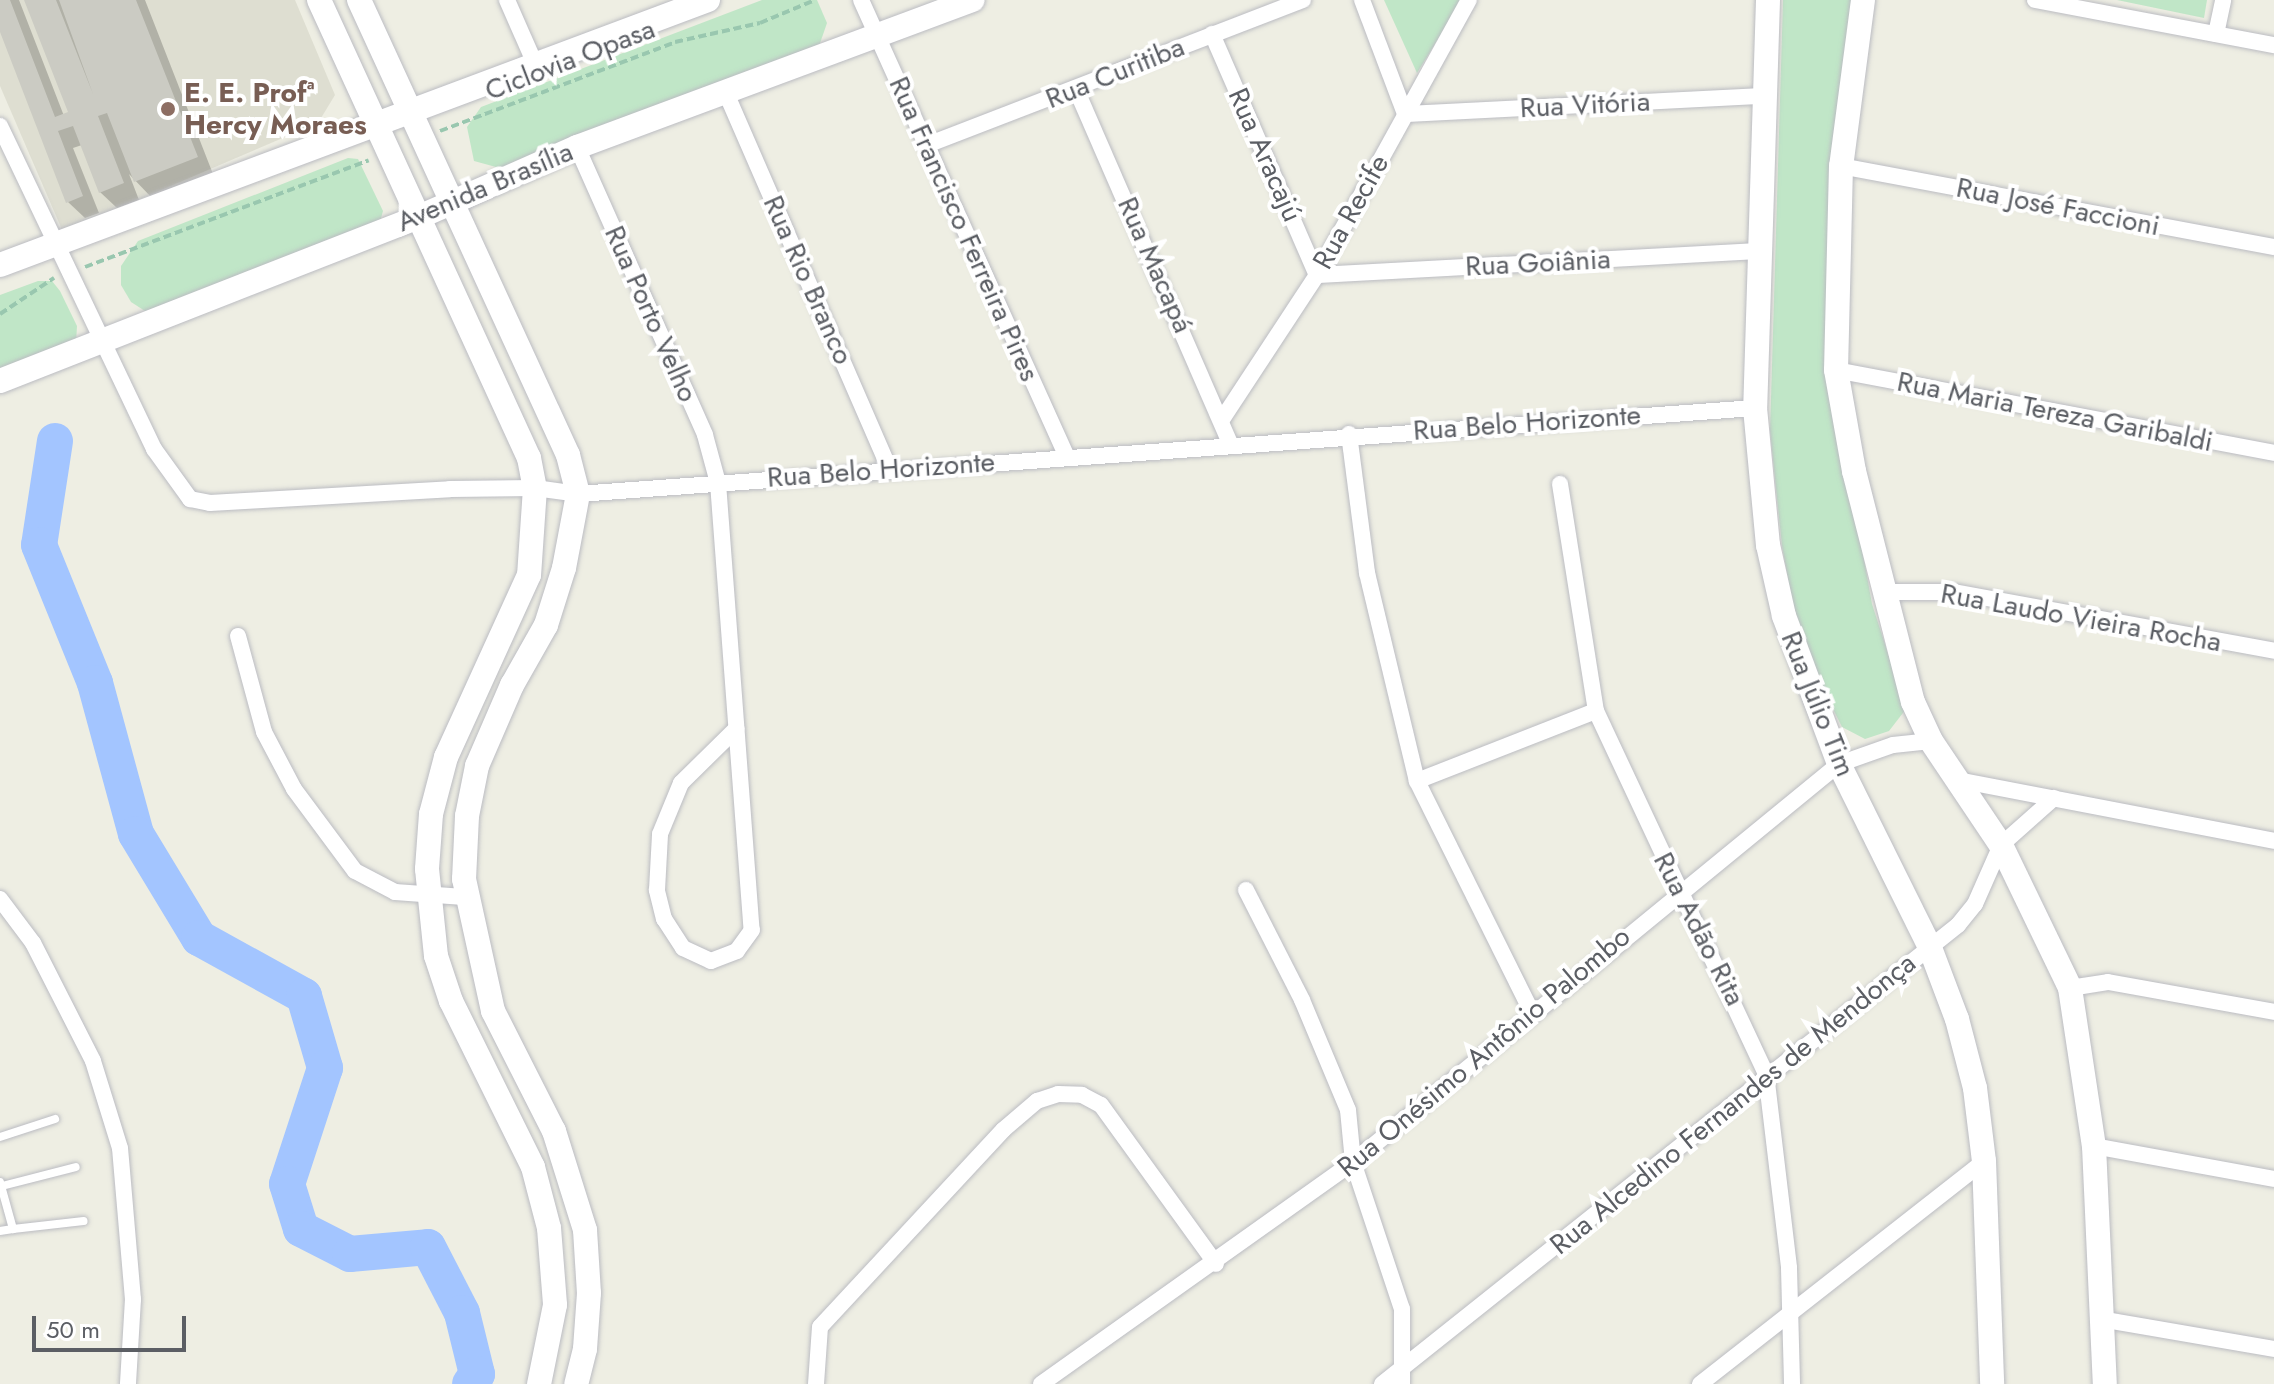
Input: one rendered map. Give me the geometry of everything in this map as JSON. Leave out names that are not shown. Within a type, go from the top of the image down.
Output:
[{"type":"main road","points":[[319,0],[529,458],[535,488],[529,575],[461,720],[431,814],[430,899],[436,956],[451,1001],[533,1167],[549,1228],[555,1305],[539,1384]]},
{"type":"main road","points":[[359,0],[568,455],[578,494],[564,568],[546,625],[512,685],[477,766],[467,816],[464,897],[493,1011],[554,1131],[585,1230],[586,1335],[576,1384]]},
{"type":"main road","name":"Avenida Brasília","points":[[0,381],[419,217],[577,147],[973,0]]},
{"type":"main road","name":"Rua Júlio Tim","points":[[1768,0],[1755,408],[1768,545],[1784,616],[1839,764],[1929,945],[1975,1088],[1984,1161],[1992,1384]]},
{"type":"main road","points":[[1863,0],[1841,166],[1836,370],[1854,471],[1913,702],[1931,741],[1963,781],[2001,845],[2070,988],[2094,1146],[2105,1384]]},
{"type":"main road","points":[[0,265],[376,127],[695,2]]},
{"type":"street","points":[[507,0],[536,66]]},
{"type":"street","name":"Rua Francisco Ferreira Pires","points":[[861,0],[1067,457]]},
{"type":"street","name":"Rua Curitiba","points":[[927,145],[1303,0]]},
{"type":"street","points":[[1362,0],[1405,114]]},
{"type":"street","name":"Rua Recife","points":[[1223,418],[1317,275],[1469,0]]},
{"type":"street","points":[[2035,0],[2274,45]]},
{"type":"street","points":[[2216,34],[2223,0]]},
{"type":"street","name":"Rua Aracajú","points":[[1212,34],[1317,275]]},
{"type":"street","name":"Rua Macapá","points":[[1076,89],[1223,418],[1230,443]]},
{"type":"street","name":"Rua Rio Branco","points":[[726,93],[889,468]]},
{"type":"street","name":"Rua Vitória","points":[[1405,114],[1765,96]]},
{"type":"street","points":[[0,126],[101,341]]},
{"type":"street","name":"Rua Porto Velho","points":[[577,147],[705,435],[718,483],[737,728],[752,930],[737,951],[711,961],[683,948],[664,919],[657,890],[660,834],[681,783],[737,728]]},
{"type":"street","name":"Rua José Faccioni","points":[[1841,166],[2274,247]]},
{"type":"street","name":"Rua Goiânia","points":[[1317,275],[1759,251]]},
{"type":"street","name":"Rua Belo Horizonte","points":[[101,341],[154,449],[190,499],[210,503],[535,488],[578,494],[1349,434],[1755,408]]},
{"type":"street","name":"Rua Maria Tereza Garibaldi","points":[[1836,370],[2274,453]]},
{"type":"street","points":[[1349,434],[1367,573],[1417,781],[1531,1011]]},
{"type":"street","name":"Rua Adão Rita","points":[[1560,484],[1596,711],[1678,892],[1750,1032],[1766,1074],[1789,1309],[1792,1384]]},
{"type":"street","name":"Rua Laudo Vieira Rocha","points":[[1887,592],[1954,592],[2274,651]]},
{"type":"street","points":[[238,636],[264,732],[326,837],[355,871],[395,892],[430,899],[464,897]]},
{"type":"street","points":[[1417,781],[1596,711]]},
{"type":"street","name":"Rua Onésimo Antônio Palombo","points":[[1041,1384],[1216,1264],[1353,1162],[1531,1011],[1839,764],[1893,745],[1931,741]]},
{"type":"street","points":[[1963,781],[2274,841]]},
{"type":"street","name":"Rua Alcedino Fernandes de Mendonça","points":[[1382,1384],[1402,1377],[1766,1074],[1967,915],[2001,845],[2054,798]]},
{"type":"street","points":[[1246,890],[1302,1000],[1348,1110],[1353,1162],[1402,1309],[1402,1377]]},
{"type":"street","points":[[0,899],[33,943],[93,1061],[120,1148],[133,1299],[128,1384]]},
{"type":"street","points":[[2070,988],[2108,982],[2274,1012]]},
{"type":"street","points":[[816,1384],[820,1327],[1003,1130],[1037,1101],[1058,1094],[1082,1095],[1101,1105],[1216,1264]]},
{"type":"street","points":[[2094,1146],[2274,1179]]},
{"type":"street","points":[[1700,1384],[1789,1309],[1984,1161]]},
{"type":"street","points":[[2100,1319],[2274,1349]]},
{"type":"lane","points":[[0,1137],[55,1119]]},
{"type":"lane","points":[[13,1229],[1,1184],[76,1167]]},
{"type":"lane","points":[[0,1231],[84,1221]]},
{"type":"path","name":"Ciclovia Opasa","points":[[431,134],[675,42],[760,23],[815,0]]},
{"type":"path","points":[[104,260],[373,158]]},
{"type":"path","points":[[0,314],[54,278]]},
{"type":"shaded area","name":"E. E. Profª Hercy Moraes","points":[[0,0],[295,0],[335,95],[318,123],[63,232],[0,86]]},
{"type":"green space","points":[[762,0],[817,0],[827,23],[818,49],[507,170],[474,161],[467,127],[481,107]]},
{"type":"green space","points":[[1384,0],[1462,0],[1417,73]]},
{"type":"green space","points":[[1783,0],[1859,0],[1831,376],[1872,604],[1906,709],[1889,731],[1865,739],[1842,727],[1823,689],[1795,617],[1782,546],[1770,431]]},
{"type":"green space","points":[[2117,0],[2207,0],[2204,18]]},
{"type":"green space","points":[[348,158],[358,159],[383,211],[379,225],[165,312],[145,311],[131,302],[121,285],[121,266],[138,241]]},
{"type":"green space","points":[[38,281],[52,281],[60,291],[77,326],[76,342],[0,374],[0,295]]},
{"type":"building","points":[[0,0],[10,0],[55,117],[68,112],[24,0],[56,0],[93,94],[59,0],[136,0],[198,157],[134,182],[107,113],[98,116],[124,183],[99,193],[73,126],[58,131],[83,196],[66,203],[0,32]]},
{"type":"waterway","points":[[55,441],[39,545],[95,683],[136,834],[199,938],[304,996],[325,1068],[287,1184],[301,1229],[350,1254],[428,1247],[462,1313],[477,1374],[470,1384]]},
{"type":"place","name":"E. E. Profª Hercy Moraes","points":[[168,109]]}]
